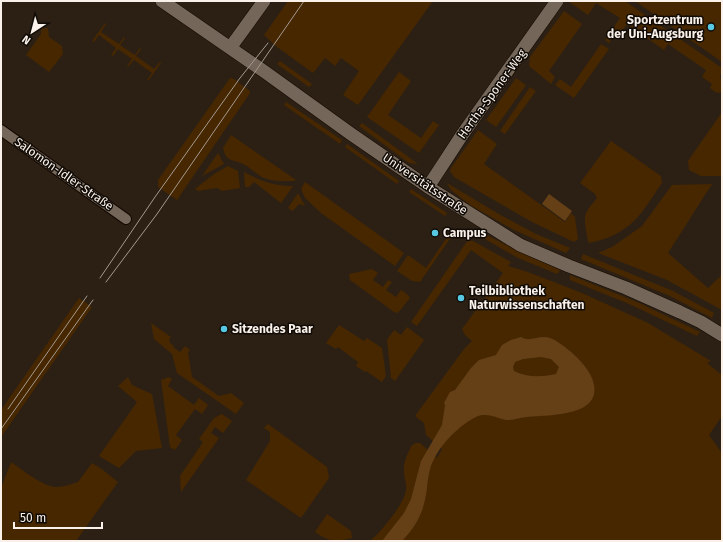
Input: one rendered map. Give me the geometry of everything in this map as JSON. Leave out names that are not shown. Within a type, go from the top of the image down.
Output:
[{"type":"street","points":[[162,1],[230,48],[264,1]]},
{"type":"street","name":"Hertha-Sponer-Weg","points":[[428,187],[462,135],[557,1]]},
{"type":"street","name":"Universitätsstraße","points":[[230,48],[428,187],[520,245],[626,288],[680,312],[705,324],[722,335]]},
{"type":"street","name":"Salomon-Idler-Straße","points":[[1,130],[126,218]]},
{"type":"shaded area","points":[[288,1],[433,1],[358,105],[343,95],[359,71],[341,58],[335,66],[325,58],[313,73],[277,47],[264,35]]},
{"type":"shaded area","points":[[568,1],[625,1],[722,68],[720,77],[722,92],[717,93],[710,88],[712,84],[702,77],[706,70],[668,44],[664,50],[627,24],[616,39],[613,37],[609,43],[605,40],[620,18],[596,3],[588,15]]},
{"type":"shaded area","points":[[635,1],[722,1],[722,62]]},
{"type":"shaded area","points":[[564,11],[582,24],[549,71],[555,77],[551,84],[529,66],[530,57]]},
{"type":"shaded area","points":[[105,23],[106,24],[101,32],[119,44],[124,37],[125,38],[120,45],[135,55],[140,48],[141,49],[136,56],[154,69],[160,62],[161,63],[148,81],[147,80],[152,73],[134,60],[128,67],[127,66],[132,59],[118,49],[113,56],[111,55],[116,48],[99,35],[94,42],[92,41]]},
{"type":"shaded area","points":[[41,28],[48,28],[49,37],[62,46],[63,54],[49,72],[26,55],[41,34]]},
{"type":"shaded area","points":[[601,44],[609,49],[574,98],[555,85],[560,79],[571,87]]},
{"type":"shaded area","points":[[280,61],[312,84],[309,87],[277,64]]},
{"type":"shaded area","points":[[399,72],[411,81],[388,115],[421,138],[433,121],[439,125],[419,153],[367,117]]},
{"type":"shaded area","points":[[230,78],[234,79],[250,91],[250,93],[177,200],[158,187],[158,180]]},
{"type":"shaded area","points":[[516,78],[526,85],[496,127],[486,120]]},
{"type":"shaded area","points":[[530,87],[536,91],[505,134],[500,131]]},
{"type":"shaded area","points":[[286,102],[342,140],[340,144],[284,105]]},
{"type":"shaded area","points":[[722,112],[722,176],[701,176],[689,170],[688,161]]},
{"type":"shaded area","points":[[362,123],[418,164],[409,163],[359,126]]},
{"type":"shaded area","points":[[478,130],[497,144],[484,164],[565,222],[571,213],[575,217],[578,239],[574,242],[532,222],[454,177],[450,171],[451,168]]},
{"type":"shaded area","points":[[231,135],[296,180],[275,181],[267,179],[245,165],[231,160],[224,153],[223,148]]},
{"type":"shaded area","points":[[611,141],[661,176],[662,183],[641,213],[629,225],[613,235],[589,243],[587,238],[585,216],[586,212],[597,198],[595,194],[580,183]]},
{"type":"shaded area","points":[[347,144],[399,181],[397,184],[345,147]]},
{"type":"shaded area","points":[[218,153],[224,164],[202,176]]},
{"type":"shaded area","points":[[228,166],[238,171],[240,188],[222,191],[217,188],[198,191],[195,189],[214,174]]},
{"type":"shaded area","points":[[244,172],[268,182],[293,186],[281,203],[254,182],[249,187],[245,187]]},
{"type":"shaded area","points":[[305,182],[404,253],[395,266],[321,213],[305,198],[301,189]]},
{"type":"shaded area","points":[[447,183],[536,234],[570,248],[566,253],[514,230],[470,205],[451,190]]},
{"type":"shaded area","points":[[712,184],[668,253],[708,288],[722,275],[722,310],[667,280],[598,253],[612,247],[642,226],[672,185]]},
{"type":"shaded area","points":[[411,189],[447,213],[445,216],[409,192]]},
{"type":"shaded area","points":[[298,193],[305,206],[301,204],[298,205],[293,211],[288,208]]},
{"type":"shaded area","points":[[549,194],[572,211],[565,221],[542,204]]},
{"type":"shaded area","points":[[479,231],[560,270],[557,274],[518,258],[478,235]]},
{"type":"shaded area","points":[[450,233],[454,233],[420,282],[412,281],[397,271],[408,255],[426,268]]},
{"type":"shaded area","points":[[468,240],[473,241],[511,262],[508,266],[528,272],[582,293],[648,323],[711,361],[707,363],[722,375],[722,416],[709,435],[722,453],[722,541],[370,541],[397,510],[405,496],[406,488],[404,465],[412,445],[420,443],[437,458],[442,449],[426,435],[424,423],[415,416],[464,349],[472,341],[465,335],[462,329],[503,273],[471,250],[417,326],[411,322]]},
{"type":"shaded area","points":[[583,254],[673,291],[714,313],[712,318],[670,296],[581,259]]},
{"type":"shaded area","points":[[372,269],[378,273],[373,280],[383,287],[388,280],[392,282],[386,290],[396,297],[401,290],[410,298],[398,313],[394,312],[350,280],[349,274]]},
{"type":"shaded area","points":[[570,275],[637,302],[700,332],[697,336],[629,304],[570,280]]},
{"type":"shaded area","points":[[79,298],[92,307],[1,437],[1,410]]},
{"type":"shaded area","points":[[151,323],[171,337],[169,339],[170,343],[180,352],[185,346],[190,350],[188,352],[192,377],[219,396],[231,393],[244,403],[236,414],[177,373],[172,354],[154,339]]},
{"type":"shaded area","points":[[339,325],[364,341],[367,338],[382,348],[386,376],[382,382],[356,366],[358,362],[338,347],[336,349],[326,343]]},
{"type":"shaded area","points":[[407,327],[424,340],[395,381],[391,378],[387,340],[394,330],[401,335]]},
{"type":"shaded area","points":[[521,337],[528,339],[546,337],[555,340],[570,351],[585,366],[593,380],[594,395],[589,403],[581,409],[559,414],[525,417],[514,420],[503,419],[490,415],[481,415],[470,420],[452,435],[436,455],[430,471],[422,510],[412,529],[402,541],[382,541],[404,513],[411,499],[421,461],[442,425],[444,403],[450,392],[455,390],[471,368],[479,360],[496,355],[502,345]],"holes":[[[541,357],[551,359],[559,367],[556,374],[535,376],[524,375],[514,371],[513,367],[515,362],[523,359]]]},
{"type":"shaded area","points":[[128,377],[132,385],[152,394],[162,448],[136,451],[119,468],[99,456],[137,402],[118,386]]},
{"type":"shaded area","points":[[169,377],[172,379],[168,386],[194,405],[199,398],[208,405],[202,414],[195,409],[176,435],[182,440],[175,450],[170,447],[161,380]]},
{"type":"shaded area","points":[[222,414],[232,421],[223,433],[215,427],[211,433],[219,438],[181,492],[180,476],[203,442],[199,439],[214,418]]},
{"type":"shaded area","points":[[268,424],[327,467],[329,478],[301,518],[246,480],[270,441],[270,432],[264,428]]},
{"type":"shaded area","points":[[11,462],[33,478],[57,487],[78,482],[92,463],[118,482],[76,541],[1,541],[1,488]]},
{"type":"shaded area","points":[[327,514],[351,531],[352,538],[332,540],[315,532]]},
{"type":"tram line","points":[[106,282],[157,214],[304,1]]},
{"type":"tram line","points":[[100,278],[155,197],[240,78],[268,43]]},
{"type":"tram line","points":[[8,409],[87,296]]},
{"type":"tram line","points":[[1,429],[93,300]]},
{"type":"place","name":"Sportzentrum der Uni-Augsburg","points":[[711,27]]},
{"type":"place","name":"Campus","points":[[435,233]]},
{"type":"place","name":"Teilbibliothek Naturwissenschaften","points":[[461,298]]},
{"type":"place","name":"Sitzendes Paar","points":[[224,329]]}]
